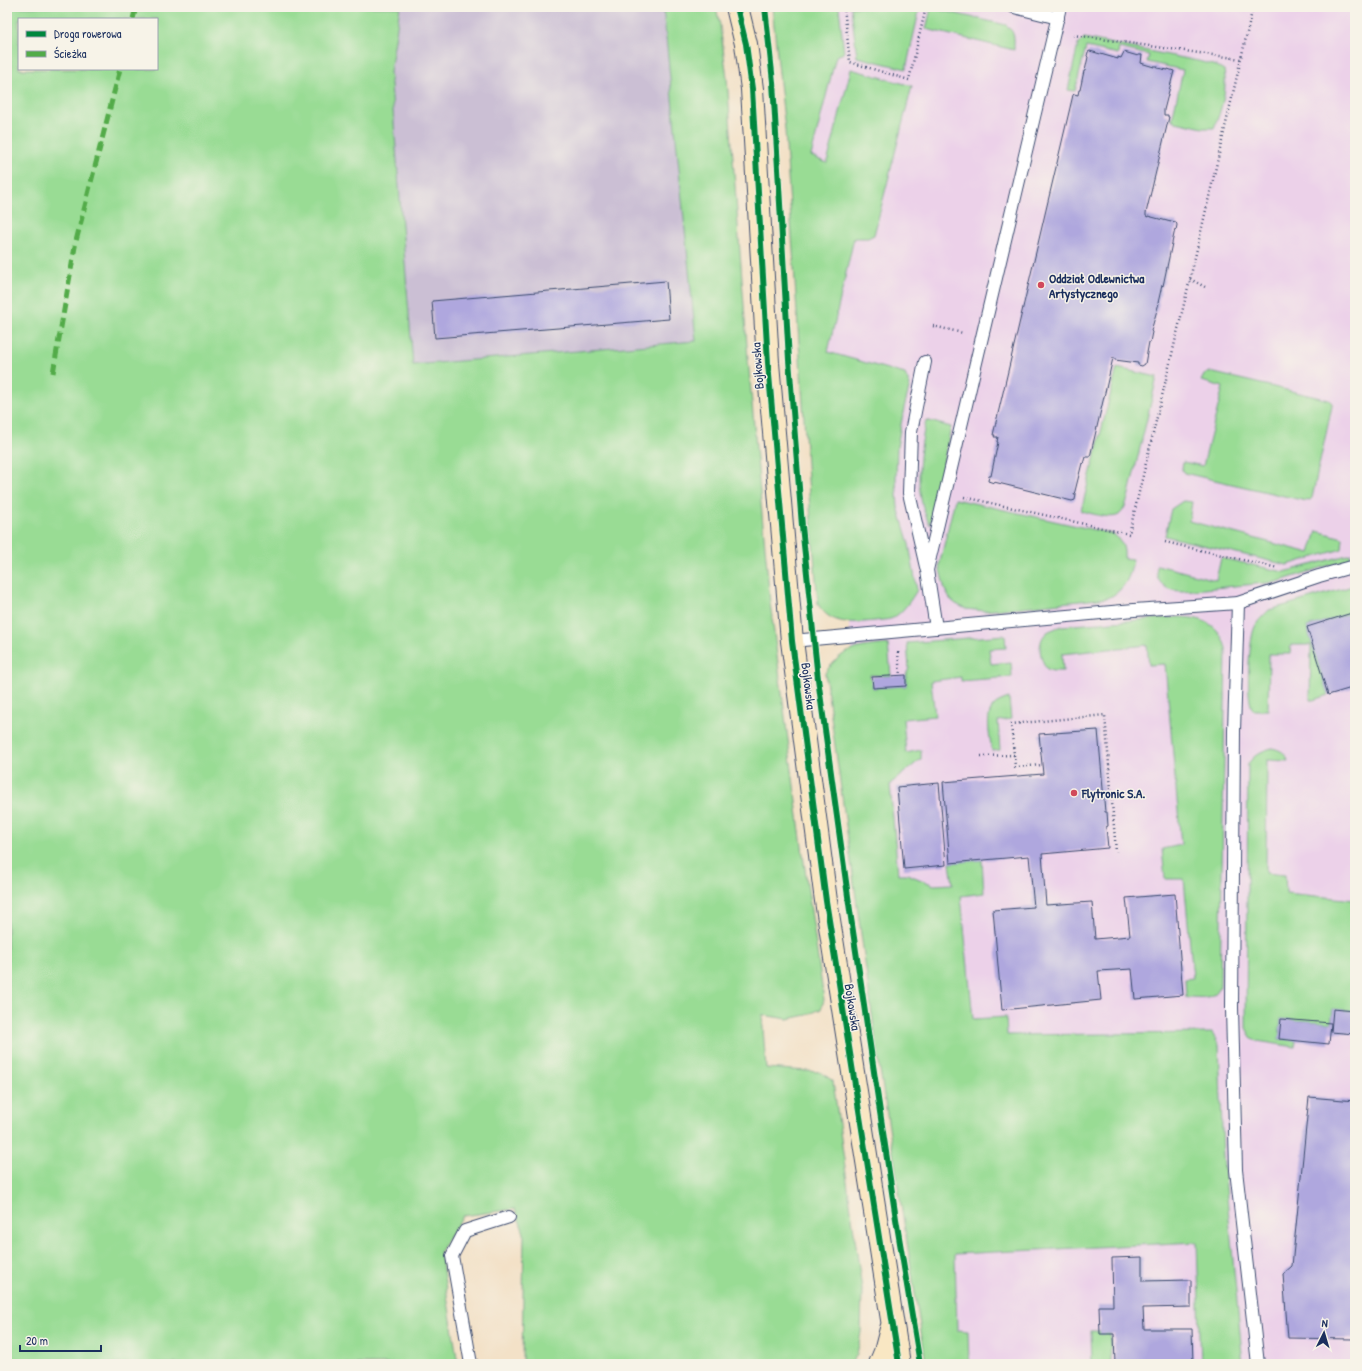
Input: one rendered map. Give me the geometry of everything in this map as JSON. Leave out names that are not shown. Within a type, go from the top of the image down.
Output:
[{"type":"street","name":"Bojkowska","points":[[738,7],[746,44],[752,89],[768,363],[792,641],[826,902],[899,1364]]},
{"type":"street","points":[[880,1364],[885,1352],[892,1324]]},
{"type":"lane","points":[[927,570],[1059,12],[1014,7]]},
{"type":"lane","points":[[925,362],[911,432],[909,493],[927,570],[936,628]]},
{"type":"lane","points":[[792,641],[1134,610],[1238,603],[1319,576],[1355,566]]},
{"type":"lane","points":[[1238,603],[1234,731],[1232,1016],[1236,1170],[1258,1364]]},
{"type":"lane","points":[[471,1364],[452,1256],[465,1231],[509,1217]]},
{"type":"path","points":[[844,7],[850,62],[909,80],[926,7]]},
{"type":"path","points":[[946,493],[1129,534],[1253,7]]},
{"type":"path","points":[[1070,35],[1241,60]]},
{"type":"path","points":[[1190,279],[1207,288]]},
{"type":"path","points":[[1165,542],[1285,569]]},
{"type":"path","points":[[1042,765],[1015,767],[1011,724],[1105,715],[1116,852]]},
{"type":"path","points":[[981,756],[1014,755]]},
{"type":"shaded area","points":[[400,7],[664,7],[696,341],[413,365],[390,72]]},
{"type":"shaded area","points":[[790,7],[1355,7],[1355,1364],[930,1364],[857,703],[818,325]]},
{"type":"green space","points":[[7,7],[400,7],[390,72],[413,365],[696,341],[663,7],[716,7],[727,78],[748,359],[770,602],[804,862],[824,1000],[821,1009],[807,1015],[788,1019],[762,1015],[766,1068],[820,1072],[833,1081],[862,1289],[861,1332],[857,1355],[850,1364],[522,1364],[524,1233],[515,1209],[463,1216],[440,1251],[458,1364],[7,1364]]},
{"type":"green space","points":[[772,7],[839,7],[844,53],[836,56],[811,156],[827,163],[851,69],[912,86],[874,235],[868,238],[854,238],[828,352],[905,374],[910,385],[897,447],[896,480],[898,507],[909,544],[917,590],[904,609],[893,618],[889,619],[843,622],[829,616],[818,604],[809,495],[785,130]]},
{"type":"green space","points":[[851,7],[920,7],[906,69],[857,57]]},
{"type":"green space","points":[[931,8],[1006,25],[1013,33],[1014,50],[926,29]]},
{"type":"green space","points":[[1084,38],[1198,61],[1217,66],[1224,70],[1224,92],[1214,128],[1203,128],[1172,120],[1183,70],[1147,62],[1149,55],[1119,48],[1118,54],[1086,47],[1075,91],[1068,90],[1078,44]]},
{"type":"green space","points":[[1117,368],[1157,377],[1128,498],[1121,513],[1111,517],[1081,511]]},
{"type":"green space","points":[[1210,372],[1329,400],[1332,403],[1312,498],[1310,500],[1306,501],[1184,473],[1182,470],[1183,462],[1203,466],[1223,387],[1201,381],[1204,375]]},
{"type":"green space","points":[[926,420],[951,427],[930,525],[921,500],[919,487],[921,446]]},
{"type":"green space","points":[[955,499],[1113,534],[1122,544],[1124,558],[1133,559],[1126,582],[1114,595],[1108,598],[985,611],[966,609],[950,599],[945,590],[939,566]]},
{"type":"green space","points":[[1183,501],[1192,502],[1189,521],[1310,553],[1317,531],[1343,538],[1342,549],[1287,565],[1165,536],[1171,509]]},
{"type":"green space","points":[[1351,554],[1349,559],[1277,582],[1177,591],[1162,585],[1157,577],[1157,565],[1216,580],[1221,558],[1284,572]]},
{"type":"green space","points":[[1353,586],[1355,593],[1355,612],[1307,627],[1328,695],[1310,700],[1311,645],[1291,645],[1290,654],[1269,654],[1268,710],[1253,710],[1248,683],[1249,658],[1252,636],[1258,621],[1269,610]]},
{"type":"green space","points":[[1177,617],[1194,618],[1208,623],[1219,633],[1226,649],[1220,986],[1214,994],[1206,997],[1186,997],[1185,979],[1193,978],[1184,879],[1165,879],[1162,849],[1181,845],[1165,664],[1149,665],[1147,645],[1062,654],[1063,671],[1053,671],[1047,669],[1044,665],[1040,649],[1042,639],[1045,634],[1061,626]]},
{"type":"green space","points":[[1005,635],[1006,648],[989,649],[991,664],[1011,662],[1012,677],[961,681],[961,677],[931,681],[935,716],[903,719],[906,753],[921,750],[921,759],[890,784],[898,874],[907,874],[934,885],[953,884],[950,863],[982,860],[984,893],[961,896],[973,1019],[1006,1017],[1007,1035],[1212,1033],[1219,1045],[1223,1155],[1243,1364],[1201,1364],[1197,1242],[955,1254],[957,1330],[968,1331],[969,1364],[926,1364],[878,1057],[825,673],[838,658],[845,653],[868,646],[888,644],[891,676],[870,675],[873,688],[906,686],[906,675],[909,668],[907,643]]},
{"type":"green space","points":[[1009,698],[1011,719],[998,721],[1000,750],[992,751],[988,725],[990,712],[997,703]]},
{"type":"green space","points":[[1272,748],[1286,755],[1288,761],[1267,760],[1266,873],[1285,875],[1286,893],[1355,900],[1355,1011],[1333,1009],[1331,1023],[1281,1019],[1279,1039],[1296,1040],[1295,1047],[1257,1041],[1251,1037],[1246,1028],[1248,764],[1258,753]]},
{"type":"green space","points":[[1091,1331],[1100,1331],[1100,1334],[1110,1334],[1111,1364],[1092,1364]]},
{"type":"building","points":[[1090,51],[1118,59],[1118,57],[1121,58],[1124,52],[1138,56],[1142,55],[1141,63],[1174,71],[1164,110],[1164,115],[1168,115],[1169,117],[1146,216],[1176,222],[1177,225],[1151,331],[1145,364],[1142,366],[1138,365],[1138,363],[1115,360],[1115,358],[1113,358],[1090,457],[1085,457],[1083,464],[1082,463],[1074,494],[1076,494],[1075,500],[1072,501],[988,481],[989,476],[991,476],[998,442],[998,437],[994,437],[995,435],[993,435],[1073,95],[1078,95],[1080,90],[1088,52]]},
{"type":"building","points":[[666,281],[669,319],[435,338],[432,301]]},
{"type":"building","points":[[1355,612],[1355,687],[1328,695],[1307,627]]},
{"type":"building","points":[[906,675],[906,686],[873,688],[872,677]]},
{"type":"building","points":[[1098,730],[1105,812],[1107,812],[1108,826],[1106,827],[1108,848],[1042,854],[1046,905],[1092,902],[1095,939],[1130,936],[1126,898],[1175,894],[1183,995],[1135,999],[1132,969],[1098,971],[1101,1000],[1002,1010],[993,910],[1034,907],[1029,856],[950,863],[943,782],[1043,774],[1039,734]]},
{"type":"building","points":[[939,783],[946,865],[904,869],[897,787]]},
{"type":"building","points":[[1333,1009],[1355,1011],[1355,1034],[1331,1032]]},
{"type":"building","points":[[1281,1019],[1331,1023],[1329,1044],[1279,1039]]},
{"type":"building","points":[[1309,1097],[1355,1101],[1355,1327],[1353,1339],[1288,1338],[1283,1274],[1292,1266]]},
{"type":"building","points":[[1142,1257],[1142,1281],[1191,1280],[1191,1307],[1143,1308],[1144,1329],[1192,1329],[1193,1364],[1115,1364],[1114,1334],[1100,1334],[1099,1306],[1113,1306],[1112,1258]]},
{"type":"marked path","points":[[133,18],[136,7]]},
{"type":"marked path","points":[[53,373],[76,241],[120,70]]},
{"type":"cycle path","points":[[737,7],[746,44],[752,89],[768,363],[792,641],[826,901],[899,1364]]},
{"type":"cycle path","points":[[765,7],[773,82],[789,360],[802,526],[818,679],[851,918],[896,1219],[920,1364]]},
{"type":"place","name":"Oddział Odlewnictwa Artystycznego","points":[[1041,285]]},
{"type":"place","name":"Flytronic S.A.","points":[[1074,793]]}]
